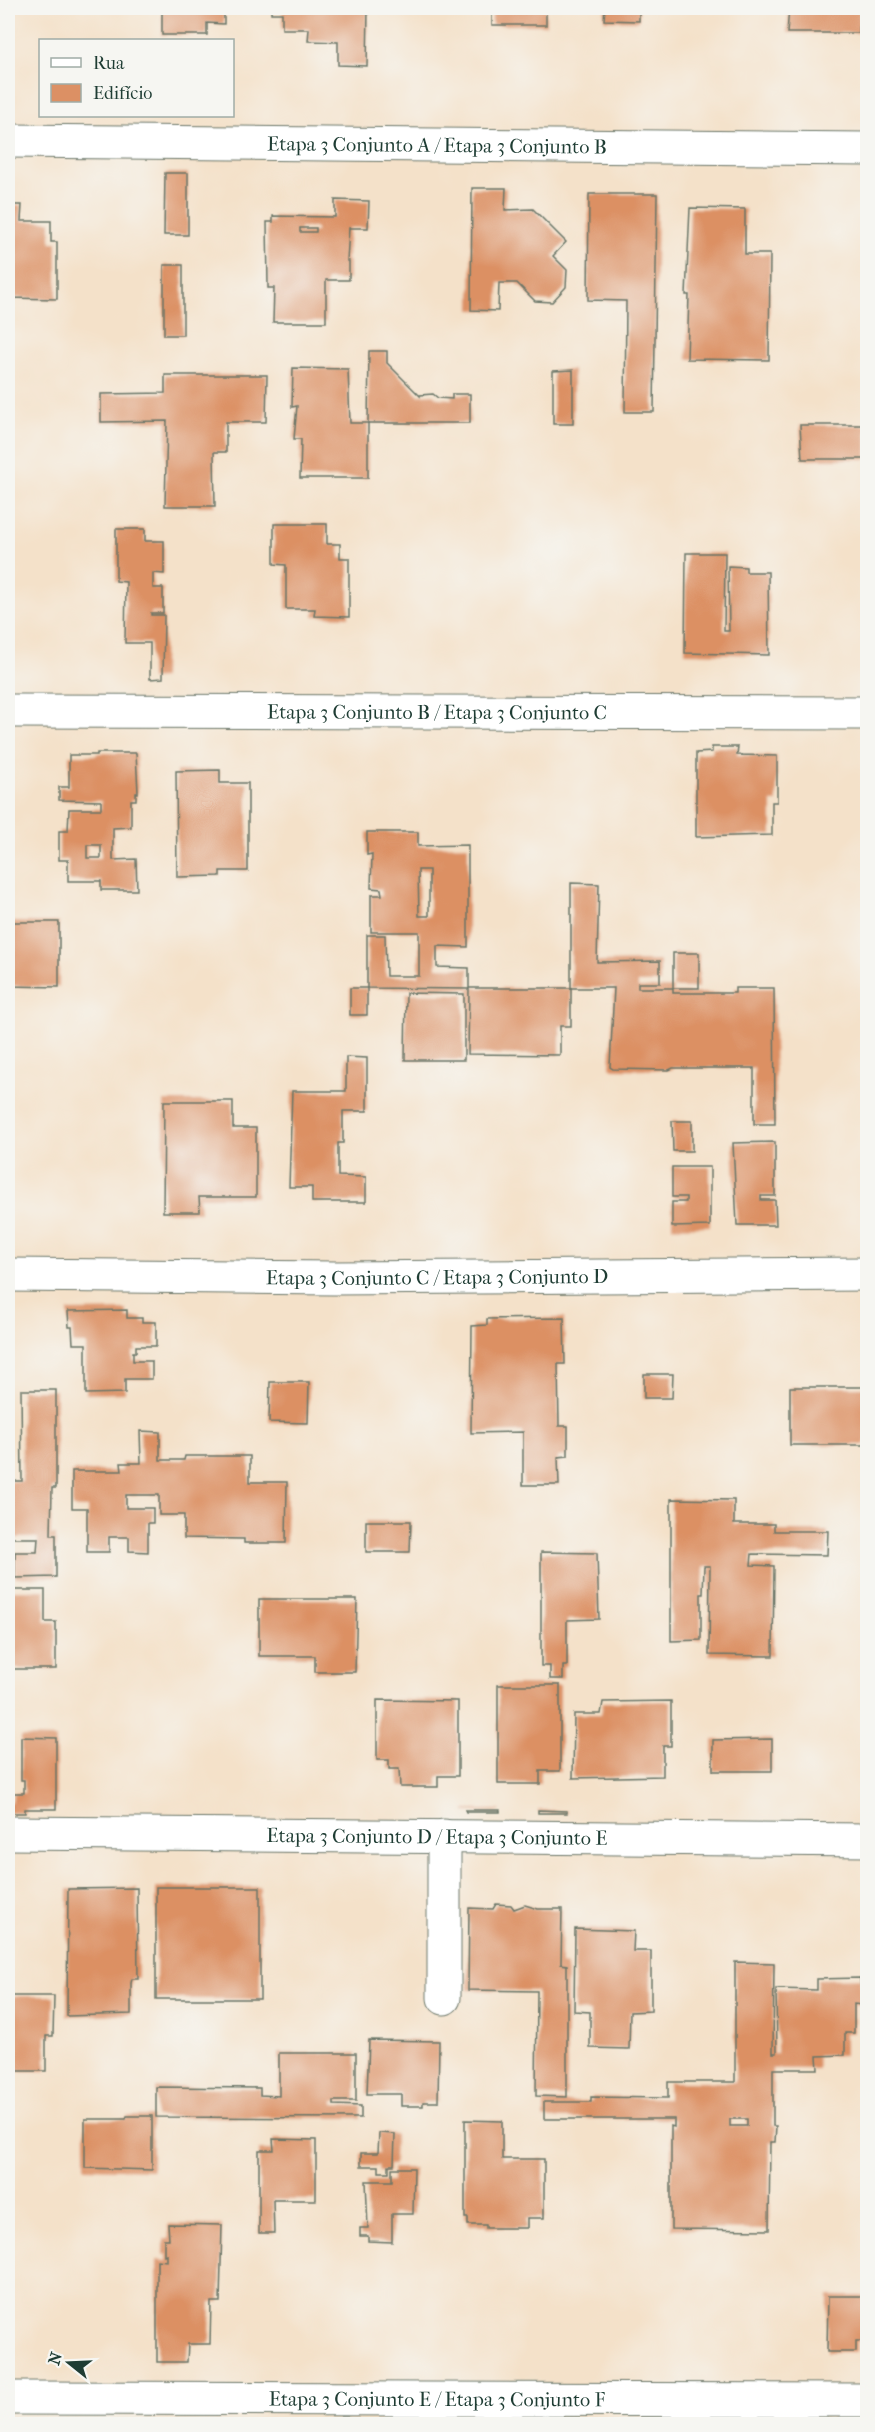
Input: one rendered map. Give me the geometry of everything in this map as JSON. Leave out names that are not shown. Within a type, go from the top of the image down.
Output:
[{"type":"street","name":"Etapa 3 Conjunto A / Etapa 3 Conjunto B","points":[[8,141],[867,150]]},
{"type":"street","name":"Etapa 3 Conjunto B / Etapa 3 Conjunto C","points":[[8,711],[867,713]]},
{"type":"street","name":"Etapa 3 Conjunto C / Etapa 3 Conjunto D","points":[[8,1275],[334,1278],[867,1274]]},
{"type":"street","name":"Etapa 3 Conjunto D / Etapa 3 Conjunto E","points":[[8,1833],[867,1840]]},
{"type":"street","points":[[444,1836],[444,1998]]},
{"type":"street","name":"Etapa 3 Conjunto E / Etapa 3 Conjunto F","points":[[8,2398],[275,2412],[867,2400]]},
{"type":"building","points":[[162,8],[224,8],[224,24],[207,23],[207,35],[162,35]]},
{"type":"building","points":[[271,8],[368,8],[367,66],[338,65],[338,42],[308,41],[309,29],[282,29],[282,13],[271,13]]},
{"type":"building","points":[[492,8],[546,8],[546,25],[492,25]]},
{"type":"building","points":[[605,8],[639,8],[639,21],[604,20]]},
{"type":"building","points":[[789,8],[860,8],[859,33],[787,33]]},
{"type":"building","points":[[165,173],[188,173],[188,235],[164,235]]},
{"type":"building","points":[[472,188],[506,188],[505,210],[533,209],[566,242],[553,256],[567,270],[566,287],[552,302],[535,301],[517,283],[499,283],[498,311],[471,310]]},
{"type":"building","points":[[589,194],[657,194],[654,412],[625,412],[626,301],[588,300]]},
{"type":"building","points":[[335,200],[369,201],[368,228],[349,228],[347,261],[349,261],[349,280],[326,280],[326,322],[273,322],[274,288],[268,288],[267,222],[273,222],[273,216],[335,217]],"holes":[[[300,228],[316,228],[316,232],[300,232]]]},
{"type":"building","points":[[8,205],[22,205],[21,221],[51,221],[51,242],[57,242],[57,299],[8,298]]},
{"type":"building","points":[[690,208],[745,209],[745,254],[770,254],[769,360],[687,359],[689,295],[686,295]]},
{"type":"building","points":[[164,265],[183,265],[183,335],[164,335]]},
{"type":"building","points":[[369,351],[387,351],[387,363],[420,396],[433,394],[438,398],[452,399],[452,394],[470,394],[470,423],[368,423]]},
{"type":"building","points":[[293,368],[348,369],[350,423],[368,423],[368,478],[300,478],[301,439],[294,439],[297,406],[292,407]]},
{"type":"building","points":[[573,370],[573,424],[553,424],[553,371]]},
{"type":"building","points":[[165,375],[267,375],[266,422],[226,422],[226,452],[214,452],[215,506],[165,506],[167,421],[101,422],[101,394],[165,393]]},
{"type":"building","points":[[800,425],[867,425],[867,459],[802,459]]},
{"type":"building","points":[[274,524],[327,524],[327,544],[340,544],[340,558],[349,558],[349,617],[314,616],[315,609],[286,609],[286,565],[274,564]]},
{"type":"building","points":[[116,529],[145,529],[145,541],[164,541],[164,574],[153,573],[153,588],[163,588],[163,613],[151,613],[151,615],[164,615],[163,678],[150,679],[150,643],[125,643],[126,582],[116,581]]},
{"type":"building","points":[[686,553],[725,553],[724,631],[729,631],[728,566],[746,567],[746,572],[768,572],[769,655],[685,653]]},
{"type":"building","points":[[712,747],[738,747],[737,755],[777,756],[777,802],[772,802],[772,835],[696,837],[696,753],[712,752]]},
{"type":"building","points":[[97,753],[136,753],[138,793],[136,793],[136,800],[131,800],[131,827],[113,828],[113,860],[136,859],[137,890],[101,890],[101,881],[68,881],[68,860],[59,860],[59,831],[68,831],[69,809],[101,809],[101,801],[59,800],[59,787],[69,787],[69,755],[97,755]],"holes":[[[87,845],[101,845],[101,858],[87,858]]]},
{"type":"building","points":[[220,770],[220,783],[248,783],[248,871],[220,871],[220,876],[177,877],[176,771]]},
{"type":"building","points":[[367,832],[418,832],[418,846],[468,845],[468,947],[437,946],[437,967],[469,968],[469,988],[571,988],[571,1026],[560,1026],[560,1055],[468,1054],[469,989],[367,988],[367,935],[385,935],[386,976],[419,976],[419,932],[371,932],[371,895],[382,895],[381,889],[371,888],[372,854],[367,855]],"holes":[[[418,870],[429,870],[429,916],[419,916]]]},
{"type":"building","points":[[571,883],[599,884],[597,962],[660,961],[660,983],[638,983],[638,988],[673,988],[673,993],[735,993],[735,988],[774,988],[775,1124],[754,1124],[754,1068],[673,1068],[669,1070],[613,1069],[610,1067],[614,988],[571,988]]},
{"type":"building","points":[[8,922],[59,922],[59,987],[8,986]]},
{"type":"building","points":[[673,953],[699,953],[699,988],[673,988]]},
{"type":"building","points":[[350,988],[367,988],[367,1015],[350,1015]]},
{"type":"building","points":[[406,993],[464,994],[464,1060],[405,1060]]},
{"type":"building","points":[[346,1057],[367,1058],[367,1111],[343,1111],[343,1143],[338,1143],[338,1176],[366,1177],[366,1202],[312,1202],[312,1187],[289,1187],[292,1091],[346,1091]]},
{"type":"building","points":[[164,1101],[233,1101],[233,1128],[256,1128],[256,1197],[199,1197],[200,1212],[163,1212]]},
{"type":"building","points":[[672,1121],[692,1121],[692,1151],[673,1151]]},
{"type":"building","points":[[775,1142],[775,1196],[761,1196],[761,1200],[775,1200],[776,1225],[737,1225],[733,1143]]},
{"type":"building","points":[[672,1167],[710,1167],[710,1226],[672,1227],[672,1202],[686,1202],[686,1197],[672,1197]]},
{"type":"building","points":[[127,1310],[127,1318],[142,1318],[142,1322],[156,1322],[156,1346],[136,1346],[136,1352],[133,1352],[133,1361],[152,1361],[152,1379],[125,1379],[125,1393],[86,1394],[86,1344],[73,1344],[68,1311]]},
{"type":"building","points":[[564,1318],[565,1364],[558,1364],[559,1426],[568,1426],[568,1456],[558,1457],[559,1485],[523,1485],[523,1432],[471,1433],[472,1326],[487,1325],[487,1319]]},
{"type":"building","points":[[644,1374],[673,1374],[672,1398],[644,1398]]},
{"type":"building","points":[[270,1382],[309,1382],[308,1423],[269,1422]]},
{"type":"building","points":[[790,1387],[867,1387],[867,1439],[864,1445],[790,1445]]},
{"type":"building","points":[[21,1390],[56,1390],[56,1488],[52,1488],[51,1535],[56,1535],[56,1577],[15,1578],[15,1552],[37,1552],[38,1538],[8,1538],[8,1481],[22,1481]]},
{"type":"building","points":[[140,1431],[160,1432],[160,1460],[184,1460],[185,1456],[250,1456],[250,1482],[287,1482],[286,1543],[244,1543],[244,1539],[184,1538],[184,1515],[159,1515],[159,1495],[126,1495],[126,1508],[153,1508],[153,1523],[148,1523],[148,1552],[129,1551],[129,1537],[109,1537],[109,1552],[87,1552],[87,1508],[72,1508],[72,1471],[122,1471],[121,1463],[141,1463]]},
{"type":"building","points":[[671,1499],[734,1500],[734,1524],[774,1524],[774,1531],[828,1531],[827,1555],[752,1554],[751,1565],[774,1566],[773,1656],[709,1655],[710,1566],[704,1566],[703,1594],[701,1594],[701,1640],[671,1641]]},
{"type":"building","points":[[366,1521],[411,1521],[410,1552],[366,1552]]},
{"type":"building","points":[[541,1552],[597,1553],[599,1619],[567,1620],[567,1666],[563,1666],[563,1679],[550,1679],[550,1666],[541,1666]]},
{"type":"building","points":[[8,1590],[45,1590],[45,1622],[56,1622],[56,1669],[8,1669]]},
{"type":"building","points":[[259,1599],[357,1599],[355,1672],[315,1672],[315,1656],[259,1656]]},
{"type":"building","points":[[498,1685],[560,1685],[560,1771],[540,1771],[540,1784],[498,1784]]},
{"type":"building","points":[[377,1700],[458,1701],[458,1776],[438,1776],[438,1787],[400,1787],[399,1769],[389,1769],[389,1760],[377,1760]]},
{"type":"building","points":[[671,1701],[671,1746],[663,1746],[663,1776],[573,1778],[574,1714],[601,1714],[603,1702]]},
{"type":"building","points":[[21,1737],[56,1738],[56,1809],[25,1809],[25,1813],[8,1813],[8,1802],[12,1802],[13,1793],[24,1793],[24,1780],[21,1780]]},
{"type":"building","points":[[772,1739],[772,1771],[713,1771],[713,1740]]},
{"type":"building","points":[[465,1810],[500,1810],[500,1812],[466,1812]]},
{"type":"building","points":[[538,1810],[567,1811],[567,1813],[538,1813]]},
{"type":"building","points":[[156,1887],[260,1887],[260,1999],[156,1999]]},
{"type":"building","points":[[137,1888],[138,1979],[132,1979],[131,1983],[131,2014],[67,2016],[68,1889]]},
{"type":"building","points":[[496,1904],[511,1905],[514,1909],[525,1905],[538,1909],[562,1909],[561,1964],[567,1965],[567,2097],[536,2096],[537,1991],[468,1990],[469,1908],[493,1909]]},
{"type":"building","points":[[575,1929],[634,1931],[633,1951],[651,1951],[651,2011],[630,2012],[629,2049],[590,2048],[590,2012],[574,2011]]},
{"type":"building","points":[[735,1962],[774,1963],[773,2053],[777,2053],[776,1989],[817,1990],[817,1979],[860,1978],[862,2005],[854,2004],[854,2033],[845,2033],[845,2055],[817,2056],[818,2069],[773,2069],[773,2126],[776,2126],[775,2142],[770,2142],[769,2230],[671,2229],[671,2126],[674,2127],[674,2119],[544,2119],[544,2102],[591,2102],[591,2097],[668,2098],[668,2082],[735,2082]],"holes":[[[730,2119],[747,2119],[747,2126],[730,2126]]]},
{"type":"building","points":[[8,1996],[54,1996],[53,2036],[46,2036],[46,2071],[8,2071]]},
{"type":"building","points":[[369,2040],[439,2041],[438,2102],[423,2102],[423,2106],[401,2106],[401,2094],[367,2094]]},
{"type":"building","points":[[279,2053],[356,2053],[356,2101],[334,2101],[334,2105],[361,2106],[361,2118],[156,2117],[156,2087],[260,2088],[260,2095],[279,2096]]},
{"type":"building","points":[[127,2116],[152,2116],[152,2170],[85,2168],[85,2119],[126,2119]]},
{"type":"building","points":[[465,2120],[502,2121],[502,2159],[544,2159],[544,2218],[527,2218],[527,2228],[486,2228],[486,2225],[468,2225],[468,2218],[465,2218]]},
{"type":"building","points":[[379,2133],[395,2134],[394,2165],[389,2165],[389,2172],[379,2172],[379,2166],[361,2166],[361,2153],[378,2153]]},
{"type":"building","points":[[273,2139],[316,2140],[316,2200],[273,2200],[274,2233],[259,2233],[259,2150],[274,2150]]},
{"type":"building","points":[[392,2168],[414,2168],[413,2214],[392,2214],[392,2242],[368,2241],[368,2236],[360,2236],[360,2228],[368,2228],[366,2181],[392,2181]]},
{"type":"building","points":[[168,2224],[222,2225],[220,2302],[211,2302],[210,2344],[188,2344],[187,2362],[157,2362],[157,2260],[167,2261],[167,2254],[164,2255],[164,2239],[169,2239]]},
{"type":"building","points":[[828,2296],[867,2296],[867,2341],[856,2341],[856,2352],[827,2352]]}]
